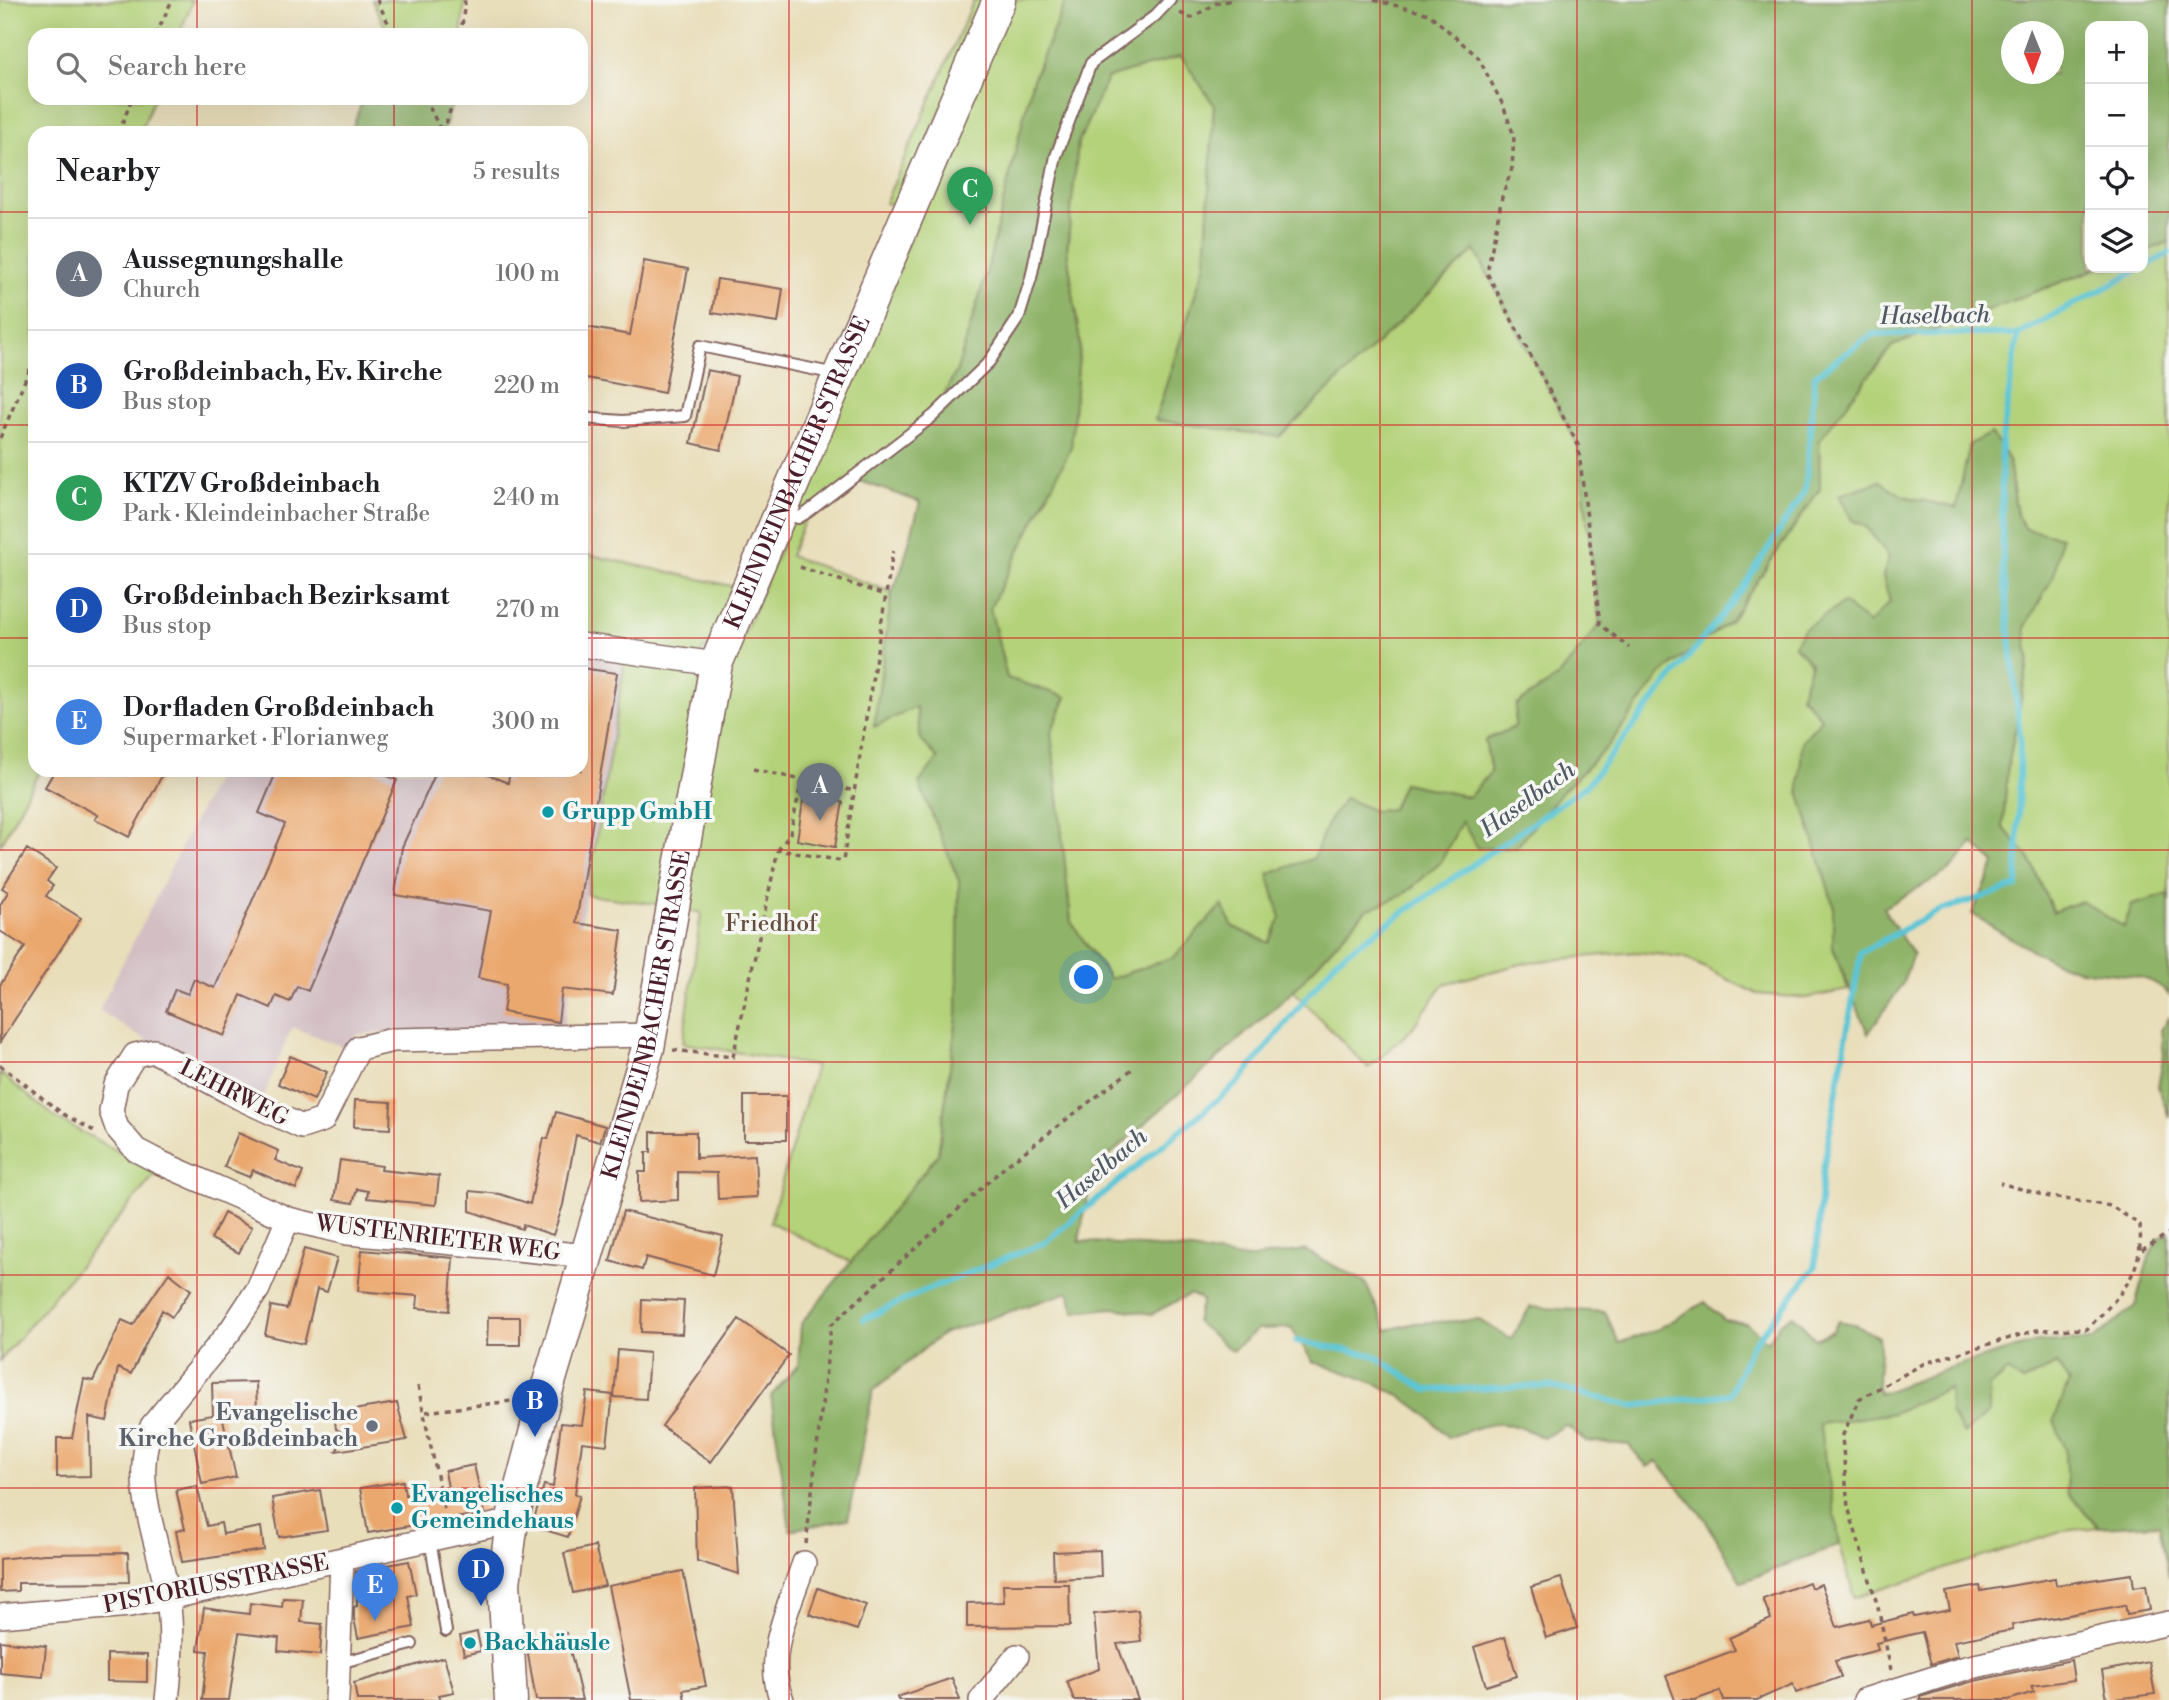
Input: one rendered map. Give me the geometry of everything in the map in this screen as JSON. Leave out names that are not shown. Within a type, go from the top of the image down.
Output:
[{"type":"street","name":"KLEINDEINBACHER STRASSE","points":[[511,1700],[504,1583],[512,1521],[545,1396],[649,1042],[716,664],[999,0]]},
{"type":"street","points":[[588,646],[716,664]]},
{"type":"street","name":"LEHRWEG","points":[[136,1150],[117,1128],[111,1111],[116,1086],[135,1055],[154,1051],[302,1127],[323,1120],[359,1048],[393,1040],[649,1042]]},
{"type":"street","name":"WUSTENRIETER WEG","points":[[136,1150],[288,1219],[348,1233],[587,1256]]},
{"type":"street","points":[[167,1700],[173,1648],[168,1598],[142,1475],[145,1445],[152,1426],[231,1330],[258,1289],[288,1219]]},
{"type":"street","name":"PISTORIUSSTRASSE","points":[[0,1616],[130,1605],[168,1598],[512,1521]]},
{"type":"street","points":[[337,1700],[342,1559]]},
{"type":"street","points":[[782,1700],[774,1667],[778,1642],[804,1563]]},
{"type":"street","points":[[1865,1700],[1966,1668],[2169,1623]]},
{"type":"street","points":[[981,1700],[1017,1656]]},
{"type":"lane","points":[[781,512],[798,518],[808,512],[933,416],[989,362],[1019,317],[1031,278],[1056,156],[1091,63],[1167,3]]},
{"type":"lane","points":[[588,418],[624,421],[685,416],[700,346],[838,374]]},
{"type":"lane","points":[[439,1538],[446,1631]]},
{"type":"lane","points":[[339,1663],[412,1644]]},
{"type":"path","points":[[159,28],[172,0]]},
{"type":"path","points":[[377,0],[391,28]]},
{"type":"path","points":[[462,28],[465,0]]},
{"type":"path","points":[[1167,3],[1191,18],[1217,3],[1233,0]]},
{"type":"path","points":[[1374,0],[1429,14],[1478,57],[1503,105],[1514,136],[1512,168],[1487,273],[1578,445],[1600,624],[1629,648]]},
{"type":"path","points":[[122,126],[129,105]]},
{"type":"path","points":[[429,105],[439,126]]},
{"type":"path","points":[[445,126],[451,105]]},
{"type":"path","points":[[0,438],[28,372]]},
{"type":"path","points":[[778,850],[843,862],[893,551]]},
{"type":"path","points":[[800,567],[885,595]]},
{"type":"path","points":[[753,769],[856,790]]},
{"type":"path","points":[[649,1042],[733,1057],[778,850],[790,834],[802,780]]},
{"type":"path","points":[[0,1065],[63,1114],[97,1133]]},
{"type":"path","points":[[804,1563],[831,1325],[1007,1166],[1135,1067]]},
{"type":"path","points":[[1895,1689],[1878,1607],[1848,1507],[1842,1437],[1859,1399],[1925,1363],[2037,1330],[2087,1329],[2124,1292],[2142,1250],[2140,1225],[2110,1206],[2050,1197],[2000,1184]]},
{"type":"path","points":[[2142,1250],[2169,1233]]},
{"type":"path","points":[[418,1386],[425,1413],[439,1538]]},
{"type":"path","points":[[425,1413],[545,1396]]},
{"type":"shaded area","points":[[588,642],[626,654],[563,1029],[357,1034],[348,1049],[292,1027],[262,1100],[137,1035],[99,1010],[216,777],[588,777]]},
{"type":"green space","points":[[0,0],[193,0],[182,28],[28,28],[28,105],[151,105],[143,126],[28,126],[28,777],[36,777],[0,846]]},
{"type":"green space","points":[[372,0],[465,0],[462,28],[386,28]]},
{"type":"green space","points":[[974,0],[989,0],[900,206],[885,203]]},
{"type":"green space","name":"Friedhof","points":[[1010,0],[1066,0],[1032,82],[987,271],[957,370],[933,416],[808,512],[790,556],[892,592],[874,726],[916,706],[921,740],[938,758],[920,783],[959,881],[957,1017],[938,1154],[851,1262],[770,1222],[816,1066],[683,1043],[701,913],[681,908],[725,679]]},
{"type":"green space","points":[[1066,0],[2169,0],[2169,242],[2148,250],[2148,21],[2085,21],[2085,273],[1892,346],[1819,440],[1820,488],[1731,620],[1662,673],[1608,746],[1561,793],[1516,848],[1477,848],[1462,821],[1440,863],[1403,895],[1366,910],[1293,991],[1093,1170],[1079,1241],[1191,1250],[1247,1259],[1304,1250],[1365,1282],[1387,1330],[1415,1323],[1479,1320],[1511,1339],[1530,1307],[1605,1312],[1619,1343],[1658,1329],[1705,1302],[1724,1320],[1746,1323],[1768,1342],[1779,1324],[1793,1315],[1815,1339],[1833,1331],[1838,1321],[1853,1324],[1879,1337],[1879,1394],[1955,1366],[2036,1342],[2093,1340],[2135,1306],[2149,1257],[2157,1240],[2169,1232],[2169,1577],[2159,1524],[2099,1527],[2067,1492],[2065,1449],[2054,1420],[2069,1382],[2056,1364],[2023,1382],[2007,1371],[1989,1387],[1989,1412],[1964,1434],[1950,1413],[1949,1388],[1893,1413],[1819,1424],[1840,1544],[1742,1582],[1705,1519],[1657,1461],[1647,1467],[1629,1445],[1586,1441],[1566,1425],[1543,1438],[1518,1427],[1496,1424],[1448,1438],[1420,1409],[1404,1398],[1370,1381],[1313,1362],[1291,1328],[1258,1329],[1232,1351],[1196,1322],[1202,1300],[1190,1294],[1152,1314],[1112,1308],[1074,1312],[1069,1292],[942,1334],[873,1391],[848,1519],[790,1530],[771,1396],[798,1365],[801,1324],[938,1154],[957,1017],[959,881],[919,783],[938,758],[921,740],[916,707],[874,727],[892,592],[902,568],[920,502],[851,478],[933,416],[957,370],[987,271],[1032,82]],"holes":[[[1181,56],[1214,105],[1205,264],[1155,420],[1279,437],[1475,250],[1578,445],[1600,624],[1558,677],[1516,705],[1515,727],[1485,740],[1491,772],[1469,797],[1403,783],[1392,809],[1374,811],[1345,798],[1327,824],[1314,858],[1268,874],[1281,918],[1269,943],[1233,927],[1222,905],[1174,957],[1110,979],[1071,922],[1051,732],[1066,697],[1007,678],[990,608],[1071,448],[1080,343],[1067,250],[1078,143],[1107,78]]]},
{"type":"green space","points":[[1182,56],[1214,105],[1205,264],[1155,420],[1279,437],[1475,250],[1578,445],[1600,624],[1558,677],[1516,705],[1515,727],[1485,740],[1491,772],[1469,797],[1403,783],[1393,809],[1327,824],[1314,858],[1269,943],[1233,927],[1222,905],[1174,957],[1110,979],[1071,922],[1051,732],[1066,697],[1007,678],[990,608],[1071,448],[1080,343],[1067,250],[1078,143],[1107,78]]},
{"type":"green space","points":[[361,105],[452,105],[445,126],[353,126]]},
{"type":"green space","points":[[2169,242],[2169,894],[2132,905],[2124,927],[2081,901],[2053,912],[2030,860],[2003,827],[2007,772],[2029,658],[2024,628],[2054,575],[2061,537],[2026,529],[2017,516],[2009,460],[1970,445],[1956,508],[1903,496],[1880,481],[1852,520],[1865,526],[1889,556],[1883,576],[1890,602],[1869,624],[1811,663],[1801,696],[1822,719],[1799,791],[1833,904],[1833,948],[1848,990],[1807,998],[1757,994],[1683,957],[1636,952],[1529,962],[1444,984],[1410,1031],[1368,1068],[1293,991],[1366,910],[1403,895],[1440,863],[1462,820],[1561,793],[1608,746],[1662,673],[1731,620],[1820,489],[1819,440],[1892,346],[2085,273],[2148,273],[2148,250]]},
{"type":"green space","points":[[1991,433],[2009,460],[2017,516],[2026,529],[2061,537],[2054,575],[2025,628],[2029,658],[2007,772],[2003,827],[2030,859],[2053,912],[2081,901],[2124,927],[2132,905],[2169,894],[2169,995],[2161,986],[2137,977],[2083,971],[2046,958],[1972,914],[1995,864],[1973,843],[1950,870],[1883,908],[1913,954],[1902,985],[1868,1034],[1833,948],[1833,904],[1799,791],[1802,741],[1822,719],[1801,695],[1811,663],[1794,645],[1804,629],[1844,603],[1869,624],[1890,602],[1883,576],[1889,556],[1865,526],[1852,520],[1839,495],[1880,481],[1903,496],[1956,508],[1970,444]]},
{"type":"green space","points":[[588,555],[736,587],[718,648],[704,648],[699,658],[588,641]]},
{"type":"green space","points":[[626,654],[692,669],[702,683],[663,905],[587,895]]},
{"type":"green space","points":[[2169,1018],[2169,1117],[2158,1086],[2164,1055],[2161,1030]]},
{"type":"green space","points":[[0,1073],[59,1120],[157,1172],[0,1361]]},
{"type":"green space","points":[[2056,1364],[2069,1382],[2055,1420],[2065,1448],[2067,1492],[2099,1527],[2064,1531],[1854,1598],[1840,1544],[1819,1424],[1893,1413],[1949,1388],[1989,1387],[2008,1371],[2023,1382]]},
{"type":"building","points":[[644,261],[688,269],[664,393],[588,378],[588,327],[630,335]]},
{"type":"building","points":[[717,279],[783,289],[778,323],[712,313]]},
{"type":"building","points":[[707,370],[737,376],[721,450],[691,443]]},
{"type":"building","name":"Grupp GmbH","points":[[588,669],[617,673],[576,923],[622,930],[613,995],[562,989],[558,1022],[503,1012],[507,984],[478,978],[491,911],[395,895],[402,847],[434,777],[493,777],[508,783],[509,777],[588,777]]},
{"type":"building","points":[[51,777],[161,777],[129,837],[95,819],[98,815],[45,787]]},
{"type":"building","points":[[274,777],[390,777],[397,780],[308,991],[297,986],[290,1002],[276,996],[271,1008],[241,995],[224,1036],[166,1011],[175,989],[188,994],[194,979],[215,988],[285,824],[259,813]]},
{"type":"building","points":[[804,795],[843,802],[835,847],[797,840]]},
{"type":"building","points":[[27,849],[56,868],[47,881],[53,886],[46,896],[81,918],[0,1042],[0,985],[25,947],[0,931],[0,905],[8,892],[2,888]]},
{"type":"building","points":[[290,1056],[327,1072],[314,1100],[278,1084]]},
{"type":"building","points":[[744,1096],[786,1096],[786,1140],[744,1140]]},
{"type":"building","points":[[355,1100],[391,1102],[390,1129],[354,1127]]},
{"type":"building","points":[[556,1112],[605,1126],[600,1142],[576,1135],[563,1205],[553,1235],[523,1225],[522,1229],[470,1211],[470,1191],[500,1194],[530,1204],[544,1138],[548,1139]]},
{"type":"building","points":[[651,1132],[696,1132],[696,1158],[755,1155],[757,1197],[718,1199],[717,1173],[678,1172],[678,1200],[639,1202],[639,1172],[646,1172],[646,1152],[651,1152]]},
{"type":"building","points":[[238,1133],[279,1151],[275,1160],[303,1172],[296,1189],[253,1170],[249,1177],[224,1167]]},
{"type":"building","points":[[340,1160],[382,1166],[381,1170],[439,1176],[436,1205],[367,1198],[368,1191],[357,1189],[353,1203],[334,1200]]},
{"type":"building","points":[[623,1211],[723,1236],[713,1275],[646,1257],[642,1270],[610,1261]]},
{"type":"building","points":[[224,1213],[252,1227],[239,1253],[211,1239]]},
{"type":"building","points":[[304,1249],[337,1258],[327,1292],[317,1289],[304,1344],[265,1335],[271,1306],[287,1309]]},
{"type":"building","points":[[362,1250],[453,1258],[449,1311],[417,1308],[418,1296],[358,1291]]},
{"type":"building","points":[[169,1273],[191,1290],[172,1317],[162,1310],[131,1374],[118,1368],[107,1421],[89,1417],[90,1476],[57,1477],[57,1438],[72,1438],[84,1379],[93,1381],[122,1320],[133,1325]]},
{"type":"building","points":[[642,1299],[684,1301],[682,1334],[641,1332]]},
{"type":"building","points":[[488,1317],[520,1317],[520,1345],[487,1345]]},
{"type":"building","points":[[739,1319],[789,1355],[711,1462],[662,1426]]},
{"type":"building","points":[[618,1350],[649,1353],[646,1399],[614,1397]]},
{"type":"building","points":[[256,1382],[257,1414],[222,1415],[236,1477],[202,1484],[189,1419],[213,1415],[212,1383]]},
{"type":"building","points":[[587,1392],[613,1395],[607,1445],[582,1442],[575,1494],[580,1495],[568,1537],[532,1526],[544,1485],[553,1487],[561,1423],[582,1425]]},
{"type":"building","name":"Evangelische Kirche Großdeinbach","points":[[397,1403],[407,1440],[336,1451],[347,1435],[336,1429],[334,1413]]},
{"type":"building","points":[[474,1465],[485,1513],[368,1533],[360,1488],[403,1481],[405,1495],[448,1488],[445,1471]]},
{"type":"building","points":[[197,1486],[207,1526],[221,1523],[223,1534],[261,1527],[264,1550],[182,1562],[176,1531],[185,1529],[176,1490]]},
{"type":"building","points":[[733,1486],[739,1574],[697,1561],[695,1488]]},
{"type":"building","points":[[320,1490],[327,1530],[279,1537],[272,1498]]},
{"type":"building","points":[[595,1546],[605,1586],[573,1593],[564,1553]]},
{"type":"building","points":[[1100,1550],[1101,1577],[1054,1579],[1053,1552]]},
{"type":"building","points":[[128,1553],[129,1582],[18,1583],[18,1591],[0,1592],[0,1559],[44,1554]]},
{"type":"building","points":[[409,1561],[416,1594],[408,1596],[414,1627],[358,1638],[354,1618],[354,1607],[357,1606],[356,1571]]},
{"type":"building","points":[[683,1571],[706,1686],[683,1690],[685,1700],[631,1700],[608,1586]]},
{"type":"building","points":[[2132,1574],[2134,1587],[2146,1585],[2150,1610],[2127,1614],[2125,1605],[2012,1625],[2013,1630],[1954,1641],[1958,1656],[1931,1664],[1922,1632],[1876,1643],[1878,1650],[1835,1661],[1841,1677],[1796,1693],[1793,1684],[1757,1700],[1724,1700],[1720,1691],[1695,1700],[1675,1700],[1666,1676],[1735,1650],[1729,1638],[1771,1619],[1763,1599],[1809,1582],[1811,1588],[1821,1584],[1837,1627],[1869,1619],[1871,1625],[1913,1614],[1914,1617],[1950,1610],[1946,1592],[1980,1586],[1981,1591],[2055,1578],[2056,1585]]},
{"type":"building","points":[[1561,1578],[1577,1628],[1546,1638],[1531,1587]]},
{"type":"building","points":[[1003,1584],[1069,1584],[1070,1626],[967,1627],[967,1603],[1004,1602]]},
{"type":"building","points":[[818,1588],[866,1605],[857,1630],[809,1614]]},
{"type":"building","points":[[283,1598],[303,1599],[301,1622],[322,1624],[320,1655],[278,1651],[279,1638],[239,1633],[229,1700],[202,1700],[208,1651],[198,1650],[204,1608],[249,1614],[250,1603],[282,1607]]},
{"type":"building","points":[[1138,1610],[1141,1641],[1117,1644],[1138,1700],[1074,1700],[1067,1681],[1099,1669],[1094,1614]]},
{"type":"building","name":"Backhäusle","points":[[477,1632],[481,1651],[464,1655],[460,1636]]},
{"type":"building","points":[[566,1633],[582,1700],[536,1700],[526,1643]]},
{"type":"building","points":[[1505,1637],[1517,1676],[1486,1686],[1474,1647]]},
{"type":"building","points":[[0,1641],[46,1646],[43,1677],[0,1673]]},
{"type":"building","points":[[107,1654],[147,1655],[147,1682],[107,1681]]},
{"type":"building","points":[[444,1657],[454,1692],[439,1695],[441,1700],[357,1700],[354,1683]]},
{"type":"building","points":[[2071,1660],[2074,1680],[2032,1686],[2034,1692],[2008,1700],[1920,1700],[1920,1697],[1970,1682]]},
{"type":"building","points":[[2149,1662],[2155,1694],[2107,1700],[2102,1671]]},
{"type":"building","points":[[952,1678],[960,1700],[898,1700],[897,1697]]},
{"type":"waterway","name":"Haselbach","points":[[2148,265],[2169,253]]},
{"type":"waterway","name":"Haselbach","points":[[864,1319],[924,1291],[1044,1243],[1239,1082],[1338,958],[1586,786],[1741,591],[1805,491],[1815,375],[1873,334],[2018,334],[2133,273]]},
{"type":"waterway","points":[[1296,1341],[1373,1355],[1427,1390],[1548,1386],[1633,1406],[1730,1394],[1751,1347],[1815,1267],[1822,1176],[1861,952],[1938,911],[2017,886],[2020,736],[2003,566],[2001,446],[2018,334]]},
{"type":"place","name":"KTZV Großdeinbach","points":[[970,225]]},
{"type":"place","name":"Grupp GmbH","points":[[548,812]]},
{"type":"place","name":"Aussegnungshalle","points":[[820,821]]},
{"type":"place","name":"Evangelische Kirche Großdeinbach","points":[[372,1426]]},
{"type":"place","name":"Großdeinbach, Ev. Kirche","points":[[535,1437]]},
{"type":"place","name":"Evangelisches Gemeindehaus","points":[[397,1508]]},
{"type":"place","name":"Großdeinbach Bezirksamt","points":[[481,1606]]},
{"type":"place","name":"Dorfladen Großdeinbach","points":[[375,1621]]},
{"type":"place","name":"Backhäusle","points":[[470,1643]]}]
